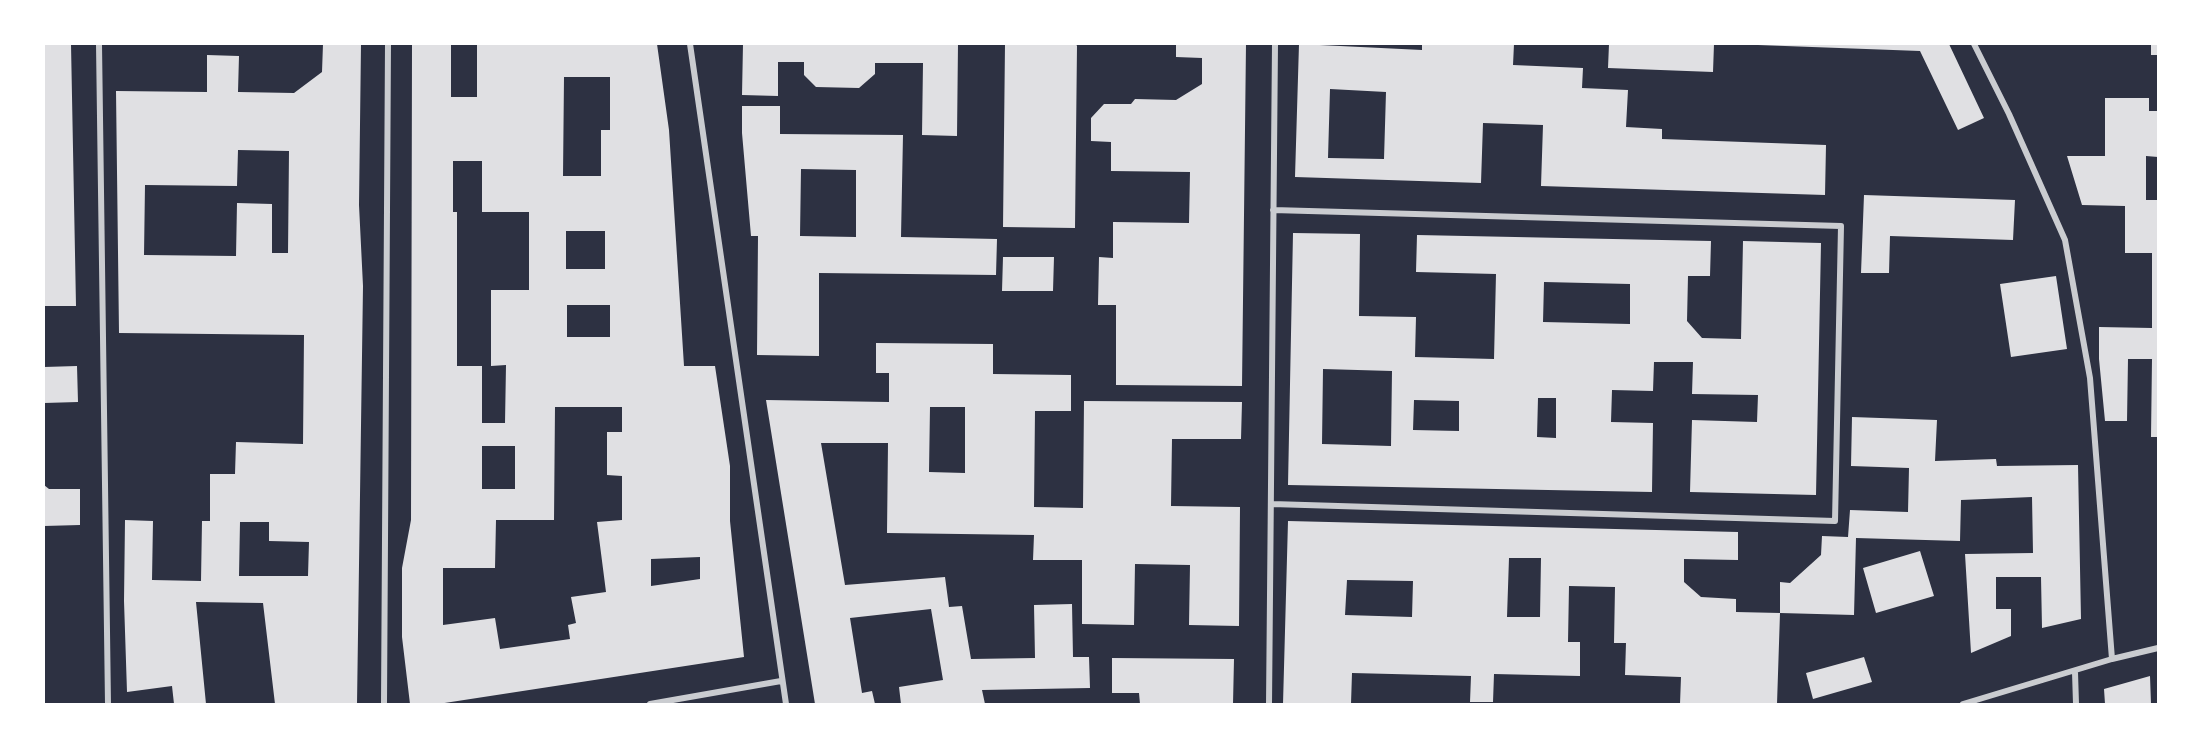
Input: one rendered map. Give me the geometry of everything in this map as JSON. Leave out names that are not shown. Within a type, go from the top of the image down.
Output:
[{"type":"street","points":[[99,44],[108,705]]},
{"type":"street","points":[[384,705],[388,44]]},
{"type":"street","points":[[690,44],[786,705]]},
{"type":"street","points":[[1269,705],[1275,44]]},
{"type":"street","points":[[1974,44],[2009,114],[2065,240],[2091,378],[2112,659]]},
{"type":"street","points":[[1272,504],[1835,521],[1841,226],[1273,210]]},
{"type":"street","points":[[1964,705],[2112,659],[2158,648]]},
{"type":"street","points":[[2075,672],[2076,705]]},
{"type":"street","points":[[650,705],[781,681]]},
{"type":"building","points":[[44,44],[71,44],[76,306],[44,306]]},
{"type":"building","points":[[323,44],[361,44],[359,205],[363,286],[357,704],[275,704],[263,603],[196,602],[206,704],[174,704],[172,686],[127,692],[124,601],[125,520],[153,521],[152,580],[201,581],[202,521],[210,521],[210,474],[235,474],[236,442],[303,444],[304,335],[119,333],[116,91],[207,92],[207,55],[239,56],[238,92],[294,93],[322,72]],"holes":[[[238,150],[289,151],[288,253],[272,253],[272,204],[237,203],[236,256],[144,255],[145,185],[237,186]],[[240,522],[269,522],[269,541],[309,542],[308,576],[239,576]]]},
{"type":"building","points":[[412,44],[451,44],[451,97],[477,97],[477,44],[657,44],[669,130],[684,366],[715,366],[730,466],[730,521],[744,657],[438,704],[410,704],[402,637],[402,568],[411,520]],"holes":[[[564,77],[610,77],[610,130],[601,130],[601,176],[563,176]],[[453,161],[482,161],[482,212],[529,212],[529,290],[491,290],[491,366],[506,365],[505,423],[482,423],[482,366],[457,366],[457,212],[453,212]],[[566,231],[605,231],[605,269],[566,269]],[[567,305],[610,305],[610,337],[567,337]],[[555,407],[622,407],[622,432],[607,432],[607,475],[622,476],[622,520],[597,522],[606,592],[571,597],[576,623],[568,625],[570,639],[500,649],[495,618],[443,625],[443,568],[495,568],[496,520],[554,520]],[[482,446],[515,446],[515,489],[482,489]],[[700,557],[700,579],[651,586],[651,559]]]},
{"type":"building","points":[[743,44],[958,44],[957,136],[922,135],[923,63],[875,63],[875,74],[859,88],[816,87],[804,75],[804,62],[778,62],[778,96],[742,95]]},
{"type":"building","points":[[1005,44],[1076,44],[1077,46],[1075,228],[1003,227]]},
{"type":"building","points":[[1176,44],[1246,44],[1242,386],[1116,385],[1116,305],[1098,305],[1099,257],[1113,258],[1113,222],[1189,223],[1190,172],[1111,171],[1111,142],[1091,141],[1091,118],[1104,104],[1131,104],[1135,99],[1176,100],[1202,84],[1202,58],[1176,57]]},
{"type":"building","points":[[1299,44],[1422,50],[1422,44],[1514,44],[1513,65],[1583,68],[1582,88],[1628,90],[1626,127],[1662,129],[1662,139],[1826,145],[1825,195],[1541,186],[1543,125],[1483,123],[1481,183],[1295,177]],"holes":[[[1330,89],[1386,92],[1384,159],[1328,158]]]},
{"type":"building","points":[[1609,44],[1714,44],[1713,72],[1608,68]]},
{"type":"building","points":[[1758,44],[1949,44],[1984,118],[1958,130],[1920,51]]},
{"type":"building","points":[[2151,44],[2158,44],[2158,55],[2151,55]]},
{"type":"building","points":[[2105,98],[2149,98],[2149,111],[2158,111],[2158,157],[2146,156],[2146,200],[2158,200],[2158,437],[2151,437],[2152,359],[2128,359],[2127,421],[2105,421],[2099,359],[2099,327],[2152,328],[2152,253],[2125,253],[2125,206],[2082,205],[2067,156],[2105,156]]},
{"type":"building","points":[[742,106],[780,106],[780,134],[903,135],[901,237],[997,239],[996,275],[819,273],[819,356],[757,355],[758,236],[751,236],[742,133]],"holes":[[[801,169],[856,170],[856,237],[800,236]]]},
{"type":"building","points":[[1864,195],[2015,200],[2013,240],[1890,236],[1889,273],[1861,273]]},
{"type":"building","points":[[1293,233],[1360,234],[1359,316],[1416,317],[1415,357],[1494,359],[1496,274],[1416,272],[1417,235],[1711,241],[1710,276],[1688,276],[1687,321],[1702,338],[1741,339],[1743,241],[1821,243],[1816,495],[1690,492],[1692,420],[1757,422],[1758,395],[1692,394],[1693,362],[1654,362],[1653,391],[1612,390],[1611,422],[1653,423],[1652,492],[1288,485]],"holes":[[[1544,282],[1630,284],[1630,324],[1543,322]],[[1323,369],[1392,371],[1391,446],[1322,444]],[[1538,398],[1556,398],[1556,438],[1537,437]],[[1414,400],[1459,401],[1459,431],[1413,430]]]},
{"type":"building","points":[[1003,257],[1054,257],[1053,291],[1002,291]]},
{"type":"building","points":[[2056,276],[2067,349],[2011,357],[2000,284]]},
{"type":"building","points":[[876,343],[993,344],[993,374],[1071,375],[1071,411],[1035,411],[1034,507],[1083,508],[1084,401],[1242,402],[1241,439],[1172,439],[1171,506],[1240,507],[1239,626],[1189,625],[1190,565],[1135,564],[1134,625],[1082,624],[1082,560],[1033,560],[1034,535],[887,533],[888,443],[821,443],[845,585],[945,577],[949,607],[962,606],[971,659],[1035,658],[1034,605],[1072,604],[1073,657],[1089,657],[1090,688],[982,690],[985,704],[901,704],[899,687],[943,680],[931,609],[850,618],[862,693],[872,691],[875,704],[815,704],[766,400],[889,402],[889,373],[876,373]],"holes":[[[930,407],[965,407],[965,473],[929,472]]]},
{"type":"building","points":[[77,366],[78,402],[44,403],[44,367]]},
{"type":"building","points":[[1852,417],[1937,420],[1935,461],[1996,459],[1997,466],[2078,465],[2081,619],[2042,628],[2041,577],[1996,577],[1996,609],[2011,609],[2011,636],[1971,653],[1965,554],[2033,553],[2032,497],[1961,500],[1960,541],[1856,538],[1854,615],[1780,613],[1780,582],[1790,583],[1821,555],[1822,536],[1848,537],[1850,510],[1908,512],[1909,468],[1851,466]]},
{"type":"building","points":[[44,485],[49,489],[80,489],[80,525],[44,526]]},
{"type":"building","points":[[1288,521],[1738,532],[1738,560],[1684,559],[1684,582],[1701,597],[1736,599],[1736,612],[1780,613],[1777,704],[1680,704],[1681,677],[1625,675],[1626,643],[1614,643],[1615,587],[1569,586],[1568,642],[1580,642],[1580,676],[1494,674],[1493,702],[1470,702],[1471,676],[1352,673],[1351,704],[1283,704]],"holes":[[[1509,558],[1541,558],[1540,617],[1507,617]],[[1347,580],[1413,581],[1412,617],[1345,615]]]},
{"type":"building","points":[[1920,551],[1934,596],[1876,613],[1863,568]]},
{"type":"building","points":[[1864,657],[1872,682],[1813,699],[1806,673]]},
{"type":"building","points":[[1112,658],[1234,659],[1233,704],[1140,704],[1139,693],[1112,693]]},
{"type":"building","points":[[2150,676],[2151,704],[2105,704],[2104,689]]}]
